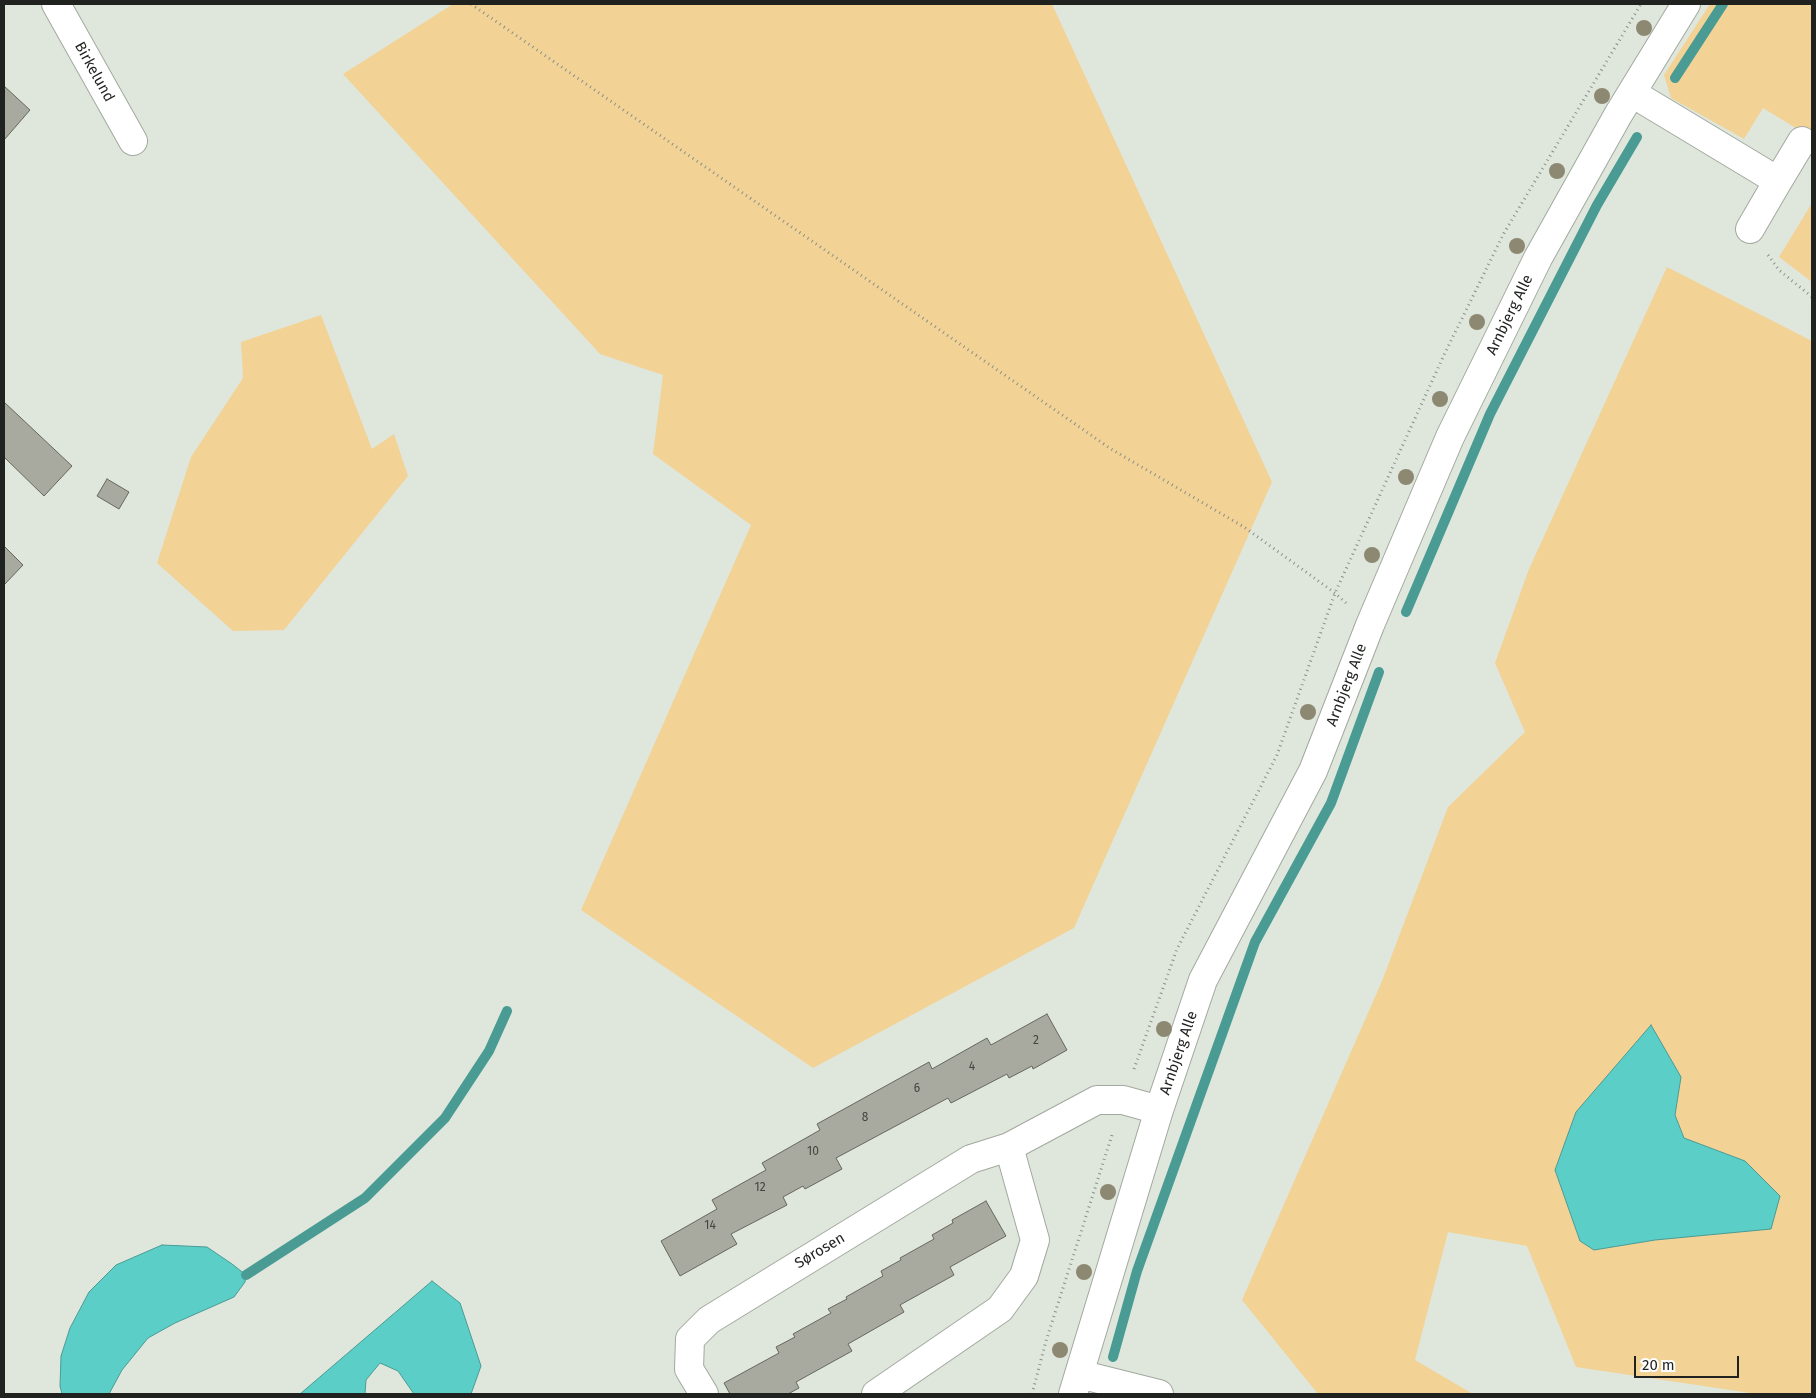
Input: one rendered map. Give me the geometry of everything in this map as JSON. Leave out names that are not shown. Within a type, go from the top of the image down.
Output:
[{"type":"street","name":"Birkelund","points":[[56,4],[132,141]]},
{"type":"street","name":"Arnbjerg Alle","points":[[1076,1384],[1159,1110],[1203,980],[1313,771],[1370,625],[1450,437],[1520,294],[1538,258],[1632,93],[1686,4]]},
{"type":"street","points":[[1632,93],[1778,181]]},
{"type":"street","points":[[1750,229],[1802,141]]},
{"type":"street","name":"Sørosen","points":[[704,1394],[689,1369],[690,1339],[708,1320],[971,1159],[1009,1147],[1097,1100],[1123,1100],[1159,1110]]},
{"type":"street","points":[[876,1394],[1000,1309],[1024,1276],[1035,1240],[1009,1147]]},
{"type":"street","points":[[1076,1384],[1159,1394]]},
{"type":"path","points":[[471,4],[1111,449],[1244,527],[1335,593],[1370,625]]},
{"type":"path","points":[[1032,1394],[1046,1341],[1123,1100],[1177,949],[1277,755],[1335,593],[1444,355],[1504,233],[1641,4]]},
{"type":"path","points":[[1750,229],[1778,270],[1812,297]]},
{"type":"shaded area","points":[[453,4],[1052,4],[1272,482],[1074,928],[813,1068],[581,910],[751,525],[653,454],[663,375],[600,354],[343,74]]},
{"type":"shaded area","points":[[1710,4],[1812,4],[1812,138],[1763,108],[1744,139],[1671,98],[1664,75]]},
{"type":"shaded area","points":[[1812,203],[1812,282],[1779,257]]},
{"type":"shaded area","points":[[1667,267],[1812,341],[1812,1394],[1757,1394],[1576,1367],[1527,1246],[1448,1232],[1415,1360],[1473,1394],[1318,1394],[1242,1300],[1382,981],[1448,807],[1525,732],[1495,663],[1529,569]],"holes":[[[1681,1077],[1675,1115],[1684,1138],[1745,1161],[1655,1240],[1594,1250],[1580,1241],[1555,1170],[1577,1112]]]},
{"type":"shaded area","points":[[321,315],[372,449],[394,434],[408,476],[284,630],[233,631],[157,563],[191,457],[243,378],[241,342]]},
{"type":"water","points":[[1651,1025],[1681,1077],[1675,1115],[1684,1138],[1745,1161],[1780,1196],[1771,1229],[1655,1240],[1594,1250],[1580,1241],[1555,1170],[1576,1112]]},
{"type":"water","points":[[162,1245],[207,1247],[246,1275],[245,1282],[234,1297],[175,1323],[148,1338],[122,1370],[109,1394],[62,1394],[60,1386],[61,1356],[70,1328],[89,1292],[116,1265]]},
{"type":"water","points":[[432,1281],[460,1303],[481,1366],[471,1394],[414,1394],[398,1371],[380,1363],[366,1380],[365,1394],[300,1394]]},
{"type":"building","points":[[4,86],[30,110],[4,140]]},
{"type":"building","points":[[4,402],[72,466],[44,496],[4,457]]},
{"type":"building","points":[[107,479],[129,492],[119,509],[97,496]]},
{"type":"building","points":[[4,546],[23,565],[4,585]]},
{"type":"building","points":[[1047,1014],[1067,1050],[1033,1069],[1032,1066],[1009,1078],[1007,1074],[951,1103],[948,1098],[836,1158],[842,1169],[805,1189],[803,1186],[783,1197],[787,1205],[731,1234],[737,1244],[680,1276],[661,1241],[717,1209],[712,1200],[766,1170],[762,1163],[820,1130],[817,1124],[929,1062],[932,1069],[987,1038],[991,1045]]},
{"type":"building","points":[[986,1201],[1006,1236],[950,1267],[954,1275],[900,1305],[904,1312],[848,1344],[852,1351],[796,1382],[799,1388],[788,1394],[730,1394],[724,1383],[779,1353],[776,1347],[795,1337],[793,1334],[831,1313],[828,1309],[883,1276],[881,1271],[934,1239],[932,1235],[953,1223],[952,1220]]},
{"type":"waterway","points":[[1675,78],[1723,4]]},
{"type":"waterway","points":[[1406,612],[1490,414],[1597,205],[1637,137]]},
{"type":"waterway","points":[[1113,1357],[1137,1271],[1255,942],[1331,803],[1379,672]]},
{"type":"waterway","points":[[246,1275],[365,1198],[445,1118],[489,1051],[507,1011]]}]
